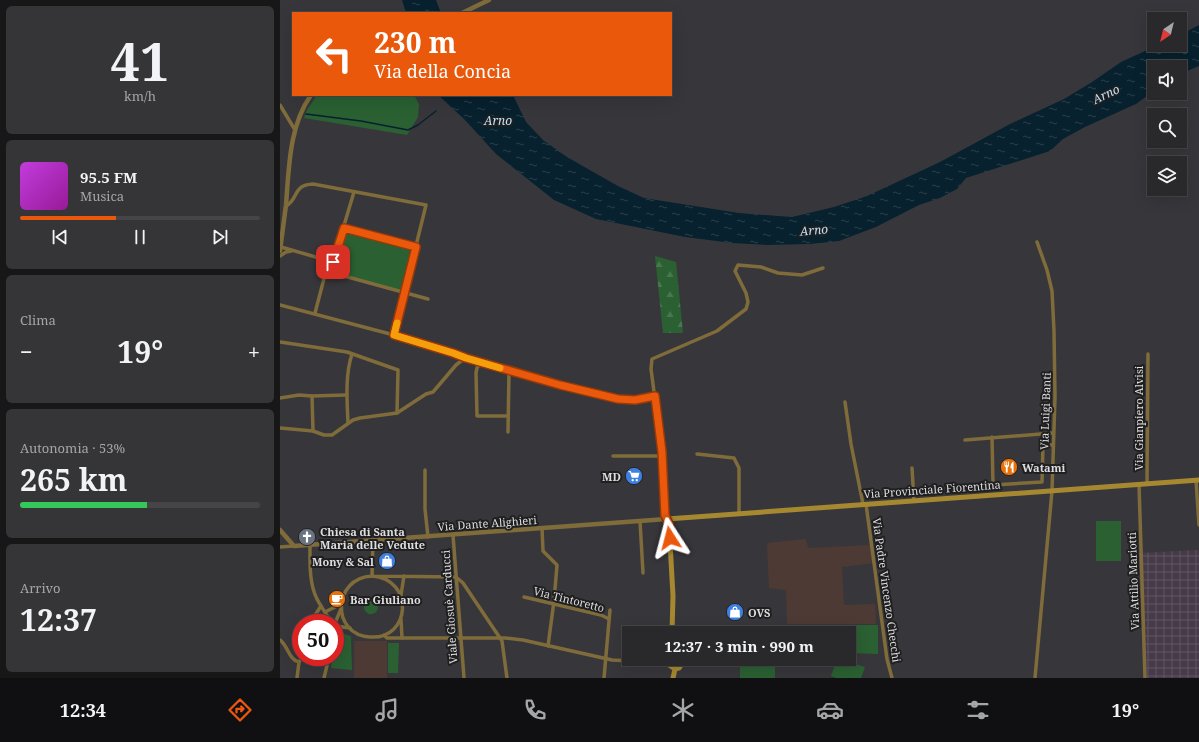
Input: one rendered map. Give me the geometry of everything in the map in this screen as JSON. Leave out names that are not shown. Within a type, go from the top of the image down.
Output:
[{"type":"main road","name":"Via Provinciale Fiorentina","points":[[667,519],[1198,480]]},
{"type":"main road","points":[[667,519],[669,524],[673,596],[672,626]]},
{"type":"main road","points":[[670,666],[675,669]]},
{"type":"main road","points":[[675,669],[680,666]]},
{"type":"main road","points":[[673,678],[675,669]]},
{"type":"street","points":[[464,12],[489,0]]},
{"type":"street","points":[[310,96],[303,106],[295,130],[288,171],[286,206],[280,249],[333,262]]},
{"type":"street","points":[[280,106],[295,130]]},
{"type":"street","points":[[280,212],[289,204],[301,187],[313,184],[426,204],[394,335]]},
{"type":"street","points":[[315,313],[326,271],[333,262],[354,192]]},
{"type":"street","points":[[344,228],[416,247]]},
{"type":"street","name":"Via Luigi Banti","points":[[1035,678],[1052,491],[1052,445],[1055,397],[1052,291],[1047,270],[1037,242]]},
{"type":"street","points":[[280,256],[286,252],[292,251]]},
{"type":"street","points":[[667,519],[665,515],[662,456],[651,364],[654,358],[717,331],[746,309],[748,302],[746,293],[735,271],[738,265],[761,267],[778,273],[802,275],[823,268]]},
{"type":"street","points":[[326,271],[428,299]]},
{"type":"street","points":[[280,305],[315,313],[394,335],[466,358],[618,399],[635,400],[655,396]]},
{"type":"street","points":[[280,342],[352,354],[398,370],[397,413]]},
{"type":"street","points":[[348,423],[346,395],[352,354]]},
{"type":"street","name":"Via Gianpiero Alvisi","points":[[1147,483],[1148,354]]},
{"type":"street","points":[[280,428],[313,430],[332,435],[348,423],[360,418],[397,413],[426,394],[433,392],[456,365],[466,358]]},
{"type":"street","points":[[481,362],[476,373],[476,416],[508,416]]},
{"type":"street","points":[[508,432],[509,370]]},
{"type":"street","points":[[280,398],[299,395],[346,395]]},
{"type":"street","points":[[312,396],[313,430]]},
{"type":"street","name":"Via Padre Vincenzo Checchi","points":[[845,402],[851,444],[864,504],[887,659],[892,678]]},
{"type":"street","points":[[965,440],[1053,433]]},
{"type":"street","points":[[992,437],[994,495]]},
{"type":"street","points":[[993,485],[1042,482],[1043,445],[1052,445]]},
{"type":"street","points":[[697,454],[734,458],[740,468],[739,513]]},
{"type":"street","points":[[613,456],[662,456]]},
{"type":"street","points":[[912,468],[914,501]]},
{"type":"street","points":[[425,470],[425,509],[428,537]]},
{"type":"street","points":[[1198,480],[1199,525]]},
{"type":"street","name":"Via Attilio Mariotti","points":[[1138,484],[1145,678]]},
{"type":"street","name":"Via Dante Alighieri","points":[[294,546],[667,519]]},
{"type":"street","points":[[640,521],[643,572]]},
{"type":"street","points":[[542,528],[543,551],[557,565],[554,604],[548,646]]},
{"type":"street","points":[[280,530],[294,546]]},
{"type":"street","name":"Viale Giosuè Carducci","points":[[453,535],[464,678]]},
{"type":"street","points":[[372,576],[373,541]]},
{"type":"street","points":[[280,546],[294,546]]},
{"type":"street","points":[[310,546],[311,572],[314,590],[321,606],[325,612],[341,606]]},
{"type":"street","points":[[372,576],[384,578],[391,582],[401,596]]},
{"type":"street","points":[[402,638],[401,617],[403,606],[401,596],[404,576]]},
{"type":"street","points":[[337,614],[345,591],[351,584],[363,577],[456,577],[463,583],[500,638],[504,646],[507,678]]},
{"type":"street","name":"Via Tintoretto","points":[[524,597],[601,615],[609,619]]},
{"type":"street","points":[[316,614],[321,606]]},
{"type":"street","points":[[341,606],[344,619],[350,628],[357,634],[366,637],[384,635],[395,627],[401,617]]},
{"type":"street","points":[[604,678],[610,610]]},
{"type":"street","points":[[344,627],[350,628]]},
{"type":"street","points":[[384,635],[387,638],[500,638],[523,640],[612,660],[622,660]]},
{"type":"street","points":[[280,640],[284,643],[292,658]]},
{"type":"street","points":[[297,678],[298,666]]},
{"type":"street","points":[[324,678],[327,666]]},
{"type":"shaded area","points":[[806,539],[808,548],[871,545],[874,563],[842,567],[844,605],[875,604],[876,624],[787,624],[786,590],[769,588],[767,543]]},
{"type":"shaded area","points":[[1199,550],[1199,678],[1144,678],[1139,553]]},
{"type":"shaded area","points":[[354,641],[387,641],[387,678],[354,678]]},
{"type":"green space","points":[[316,96],[415,96],[419,104],[418,117],[407,135],[304,118],[307,110]]},
{"type":"green space","points":[[344,228],[416,247],[404,292],[333,273]]},
{"type":"green space","points":[[655,256],[676,262],[683,333],[663,333]]},
{"type":"green space","points":[[1096,521],[1121,521],[1121,561],[1096,561]]},
{"type":"green space","points":[[368,600],[374,600],[378,604],[378,610],[374,614],[368,614],[364,610],[364,604]]},
{"type":"green space","points":[[878,625],[878,654],[856,653],[856,626],[839,626]]},
{"type":"green space","points":[[344,634],[351,636],[352,670],[331,668],[331,666],[344,666]]},
{"type":"green space","points":[[388,643],[399,643],[398,673],[388,673]]},
{"type":"green space","points":[[856,664],[865,667],[861,678],[836,678],[831,676],[835,666],[856,666]]},
{"type":"green space","points":[[740,666],[775,666],[775,678],[740,678]]},
{"type":"water","points":[[402,0],[436,0],[441,12],[406,12]]},
{"type":"water","name":"Arno","points":[[1199,25],[1199,66],[1187,71],[1187,60],[1147,60],[1147,96],[1136,104],[1085,127],[1063,139],[1050,151],[966,178],[957,189],[940,198],[919,205],[876,227],[839,241],[810,244],[767,245],[732,243],[685,237],[596,219],[554,200],[496,154],[464,119],[439,96],[513,96],[526,122],[543,140],[567,157],[618,186],[644,198],[739,213],[792,217],[834,207],[867,196],[940,162],[1010,124],[1064,99],[1121,62],[1147,50],[1147,52],[1187,52],[1187,31]]},
{"type":"waterway","points":[[306,114],[361,121],[408,130],[418,125],[436,111]]},
{"type":"slow traffic","points":[[397,323],[394,335],[500,368]]},
{"type":"place","name":"Watami","points":[[1009,467]]},
{"type":"place","name":"MD","points":[[634,476]]},
{"type":"place","name":"Chiesa di Santa Maria delle Vedute","points":[[307,537]]},
{"type":"place","name":"Mony & Sal","points":[[387,561]]},
{"type":"place","name":"Bar Giuliano","points":[[337,599]]},
{"type":"place","name":"OVS","points":[[735,612]]},
{"type":"route","points":[[333,262],[344,228],[416,247],[394,335],[466,358],[560,385],[618,399],[635,400],[655,396],[662,452],[665,515],[669,524],[670,538]]}]
